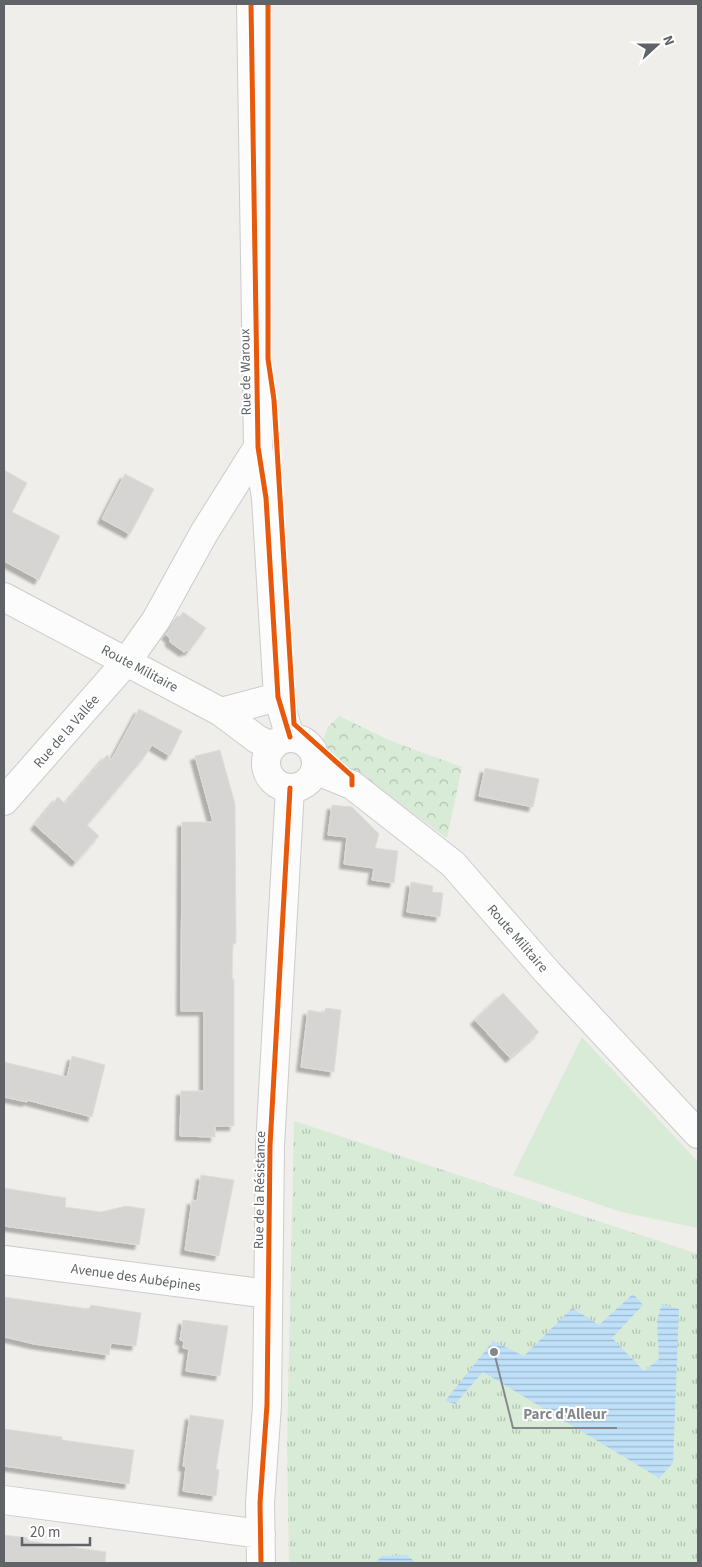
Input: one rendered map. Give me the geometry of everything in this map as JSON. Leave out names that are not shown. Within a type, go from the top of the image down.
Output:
[{"type":"street","name":"Rue de Waroux","points":[[252,4],[258,447],[266,498],[281,741]]},
{"type":"street","points":[[127,661],[156,620],[204,533],[258,447]]},
{"type":"street","name":"Route Militaire","points":[[4,597],[221,712],[257,739],[281,741]]},
{"type":"street","name":"Rue de la Vallée","points":[[4,801],[127,661]]},
{"type":"street","points":[[221,712],[278,696]]},
{"type":"street","points":[[298,738],[311,747],[315,754],[315,770],[306,783],[290,788],[275,783],[266,769],[267,753],[281,741],[298,738]]},
{"type":"street","name":"Route Militaire","points":[[315,770],[352,785],[453,864],[548,973],[698,1134]]},
{"type":"street","name":"Rue de la Résistance","points":[[261,1563],[260,1503],[267,1405],[270,1146],[290,788]]},
{"type":"street","name":"Avenue des Aubépines","points":[[4,1260],[268,1294]]},
{"type":"street","points":[[4,1500],[261,1534]]},
{"type":"green space","points":[[339,716],[391,741],[462,767],[447,838],[321,747],[328,727]]},
{"type":"green space","points":[[582,1037],[698,1162],[698,1228],[621,1212],[513,1175]]},
{"type":"green space","points":[[294,1121],[695,1253],[698,1256],[698,1563],[289,1563],[287,1447]]},
{"type":"water","points":[[633,1294],[643,1305],[612,1338],[644,1371],[659,1359],[657,1320],[662,1304],[679,1309],[673,1463],[659,1478],[483,1372],[455,1404],[445,1401],[493,1341],[524,1356],[572,1308],[599,1325]]},
{"type":"water","points":[[407,1555],[416,1563],[375,1563],[382,1556]]},
{"type":"building","points":[[4,470],[27,483],[12,512],[60,536],[39,580],[4,561]]},
{"type":"building","points":[[125,474],[154,489],[130,534],[102,519]]},
{"type":"building","points":[[183,612],[206,628],[189,651],[184,652],[170,642],[170,638],[166,635]]},
{"type":"building","points":[[139,709],[182,731],[170,756],[152,745],[145,756],[87,825],[99,836],[76,862],[35,825],[58,797],[65,804],[107,755],[112,759]]},
{"type":"building","points":[[220,750],[235,804],[236,943],[233,944],[232,979],[234,979],[234,1126],[215,1126],[215,1137],[180,1136],[181,1091],[204,1091],[204,1011],[181,1011],[182,822],[213,822],[195,756]]},
{"type":"building","points":[[485,768],[539,779],[533,807],[479,796]]},
{"type":"building","points":[[332,805],[352,807],[379,834],[375,848],[398,851],[394,883],[372,880],[374,868],[344,864],[347,837],[328,835]]},
{"type":"building","points":[[411,882],[433,886],[432,892],[443,893],[440,917],[407,912]]},
{"type":"building","points":[[503,993],[539,1032],[510,1058],[475,1020]]},
{"type":"building","points":[[326,1008],[341,1010],[334,1072],[301,1067],[308,1010],[324,1013]]},
{"type":"building","points":[[72,1056],[105,1065],[92,1117],[27,1100],[27,1102],[4,1097],[4,1062],[67,1077]]},
{"type":"building","points":[[201,1175],[234,1180],[219,1256],[185,1250],[192,1200],[197,1201]]},
{"type":"building","points":[[4,1188],[66,1198],[65,1207],[101,1212],[126,1206],[145,1209],[139,1245],[4,1226]]},
{"type":"building","points":[[4,1297],[89,1309],[91,1305],[141,1313],[136,1346],[111,1343],[109,1355],[34,1344],[5,1337]]},
{"type":"building","points":[[183,1320],[228,1326],[220,1376],[186,1371],[189,1349],[183,1348],[184,1341],[180,1340]]},
{"type":"building","points":[[190,1415],[224,1420],[216,1469],[219,1470],[216,1496],[183,1491],[186,1467],[183,1466]]},
{"type":"building","points":[[4,1429],[62,1437],[62,1440],[134,1450],[129,1484],[4,1466]]},
{"type":"building","points":[[4,1535],[29,1538],[29,1541],[106,1552],[105,1563],[4,1563]]},
{"type":"cycle path","points":[[251,4],[258,447],[266,498],[278,697],[290,737]]},
{"type":"cycle path","points":[[268,4],[268,359],[274,400],[294,724],[352,776],[352,785]]},
{"type":"cycle path","points":[[261,1563],[260,1503],[267,1405],[270,1146],[290,788]]},
{"type":"place","name":"Parc d'Alleur","points":[[494,1352]]}]
